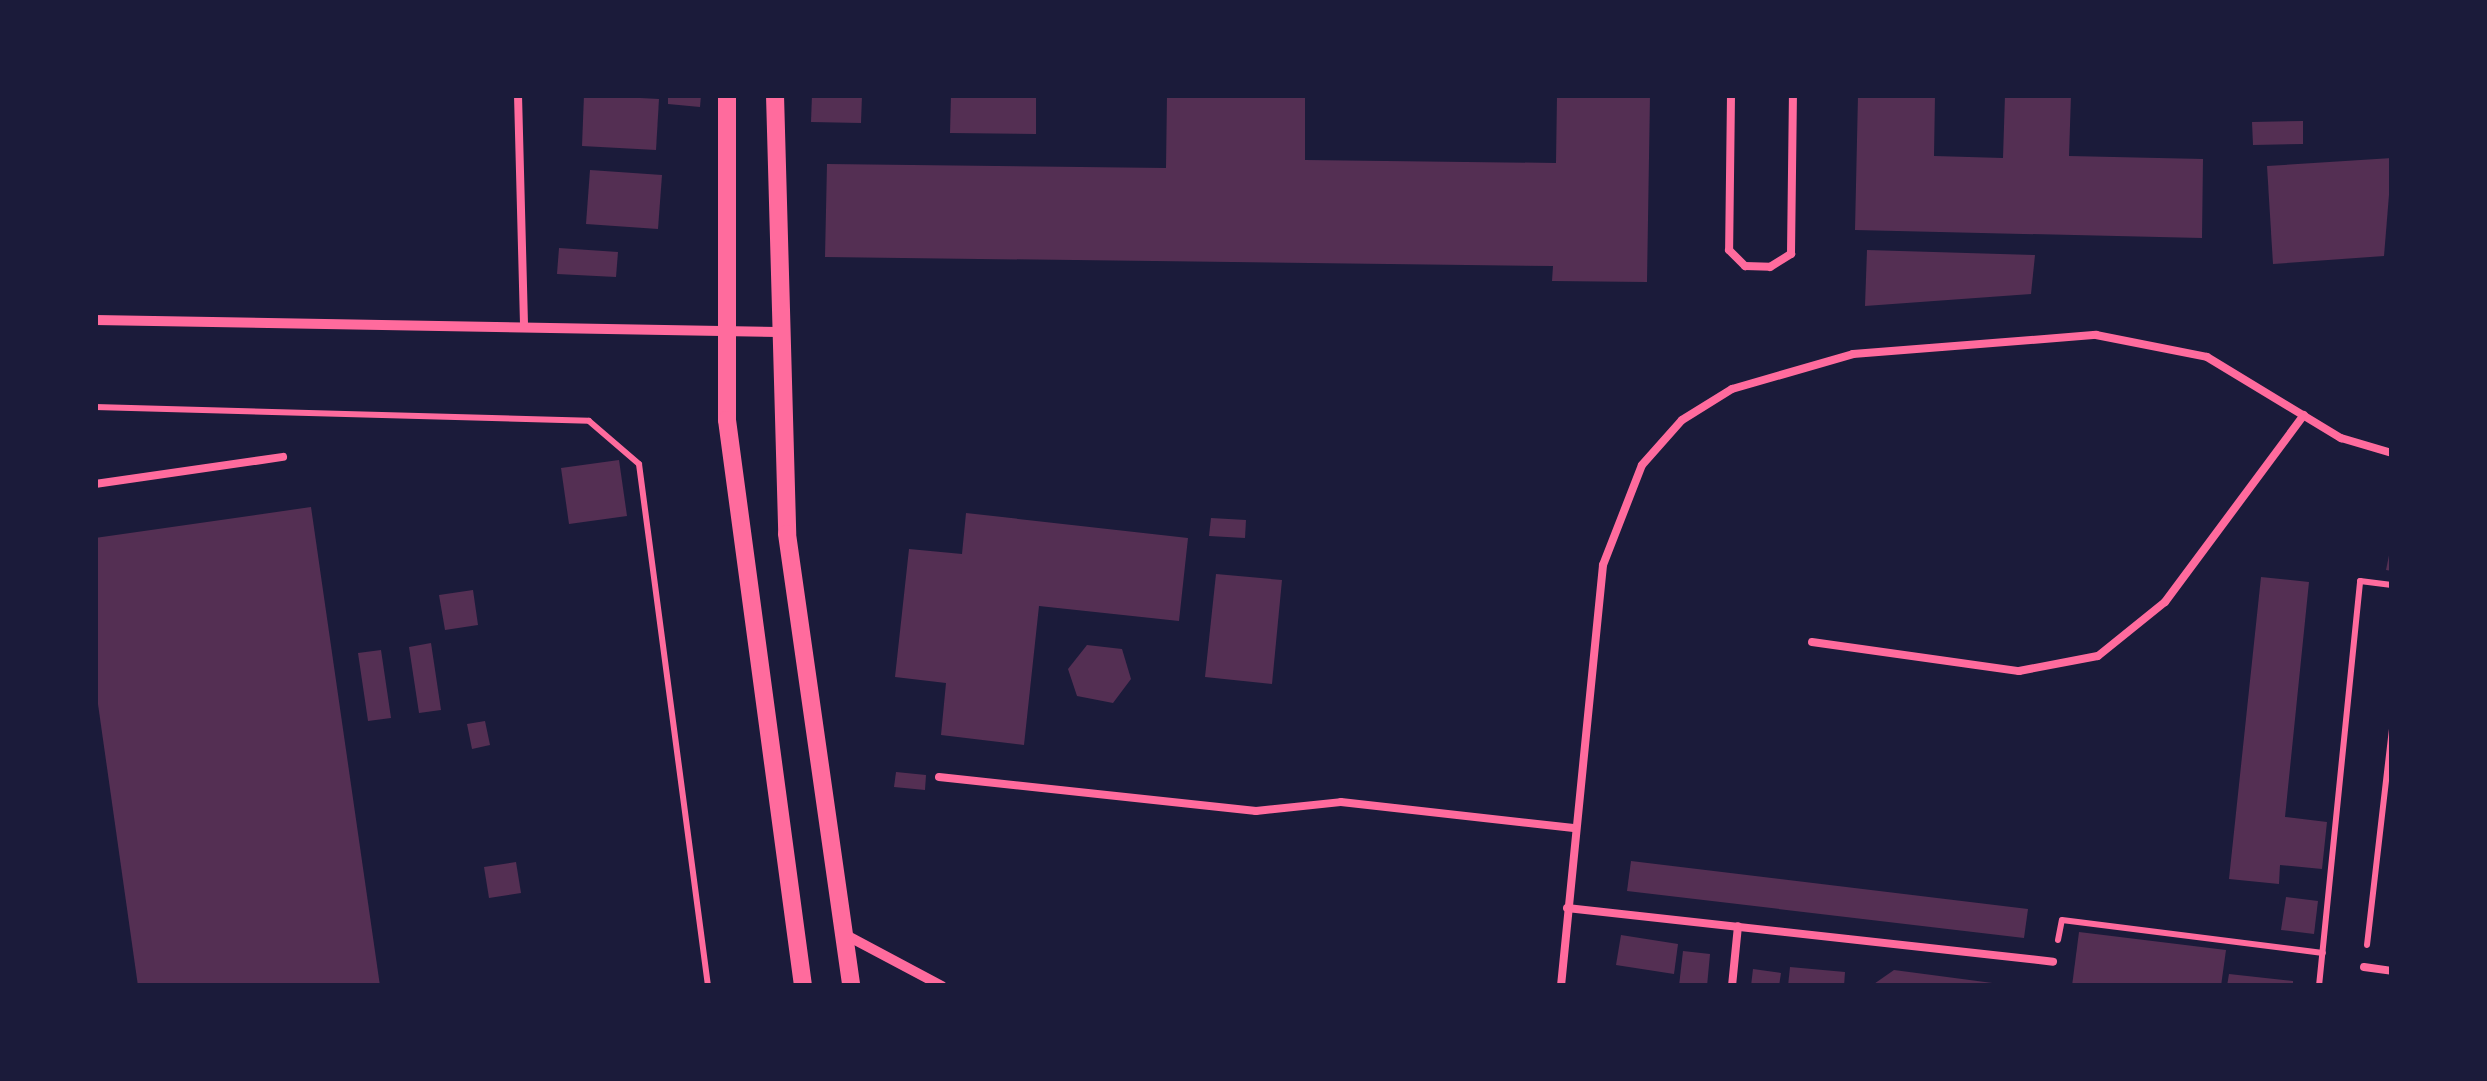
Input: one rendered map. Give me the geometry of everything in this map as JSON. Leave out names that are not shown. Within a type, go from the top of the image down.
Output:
[{"type":"street","points":[[727,95],[724,332],[740,554],[803,986]]},
{"type":"street","points":[[775,95],[778,332],[799,650],[851,986]]},
{"type":"street","points":[[95,320],[778,332]]},
{"type":"street","points":[[844,934],[942,986]]},
{"type":"lane","points":[[518,95],[524,328]]},
{"type":"lane","points":[[1731,95],[1730,250],[1746,266],[1770,267],[1791,254],[1794,95]]},
{"type":"lane","points":[[1562,986],[1574,828],[1614,519],[1642,465],[1682,420],[1732,389],[1853,354],[2096,335],[2207,357],[2304,415],[2392,452]]},
{"type":"lane","points":[[1812,642],[2018,671],[2098,656],[2164,602],[2304,415]]},
{"type":"lane","points":[[95,484],[284,456]]},
{"type":"lane","points":[[939,777],[1256,811],[1341,802],[1574,828]]},
{"type":"lane","points":[[1567,908],[2053,962]]},
{"type":"lane","points":[[1732,986],[1738,926]]},
{"type":"lane","points":[[2364,967],[2392,971]]},
{"type":"path","points":[[95,407],[589,421],[640,464],[708,986]]},
{"type":"path","points":[[2320,986],[2360,581],[2392,585]]},
{"type":"path","points":[[2364,967],[2392,728]]},
{"type":"path","points":[[2053,962],[2062,920],[2323,953]]},
{"type":"building","points":[[584,95],[659,99],[656,150],[582,146]]},
{"type":"building","points":[[668,95],[701,95],[700,107],[668,104]]},
{"type":"building","points":[[812,95],[862,95],[861,123],[811,122]]},
{"type":"building","points":[[951,95],[1036,95],[1036,134],[950,133]]},
{"type":"building","points":[[1167,95],[1305,95],[1305,160],[1556,163],[1557,95],[1650,95],[1647,282],[1552,281],[1553,266],[825,257],[827,164],[1166,168]]},
{"type":"building","points":[[1858,95],[1935,95],[1934,156],[2003,158],[2005,95],[2071,95],[2069,156],[2203,159],[2202,238],[1855,230]]},
{"type":"building","points":[[2303,121],[2303,144],[2253,145],[2252,122]]},
{"type":"building","points":[[2392,158],[2384,256],[2273,264],[2267,166]]},
{"type":"building","points":[[590,170],[662,175],[658,229],[586,224]]},
{"type":"building","points":[[559,248],[618,252],[616,277],[557,274]]},
{"type":"building","points":[[1867,250],[2035,255],[2031,294],[1865,306]]},
{"type":"building","points":[[619,460],[627,516],[569,524],[561,468]]},
{"type":"building","points":[[311,507],[380,986],[138,986],[95,683],[95,538]]},
{"type":"building","points":[[966,513],[1188,538],[1179,621],[1039,606],[1024,745],[941,735],[946,683],[895,677],[909,549],[962,554]]},
{"type":"building","points":[[1211,518],[1246,520],[1245,538],[1209,536]]},
{"type":"building","points":[[2392,541],[2392,571],[2386,570]]},
{"type":"building","points":[[1216,574],[1282,580],[1272,684],[1205,677]]},
{"type":"building","points":[[2261,577],[2309,582],[2285,817],[2327,822],[2322,869],[2280,865],[2279,884],[2229,879]]},
{"type":"building","points":[[473,590],[478,625],[445,630],[439,595]]},
{"type":"building","points":[[431,643],[441,710],[419,713],[409,647]]},
{"type":"building","points":[[1087,645],[1122,649],[1131,679],[1113,703],[1077,696],[1068,669]]},
{"type":"building","points":[[381,650],[391,718],[368,721],[358,653]]},
{"type":"building","points":[[485,721],[490,745],[472,749],[467,724]]},
{"type":"building","points":[[896,772],[926,775],[925,790],[894,787]]},
{"type":"building","points":[[1631,861],[2028,909],[2024,938],[1627,891]]},
{"type":"building","points":[[516,862],[521,893],[489,898],[484,867]]},
{"type":"building","points":[[2286,897],[2318,901],[2314,934],[2281,930]]},
{"type":"building","points":[[2079,932],[2226,950],[2221,986],[2072,986]]},
{"type":"building","points":[[1621,935],[1678,944],[1674,974],[1616,965]]},
{"type":"building","points":[[1683,951],[1710,954],[1707,986],[1679,986]]},
{"type":"building","points":[[1790,967],[1845,972],[1844,986],[1788,986]]},
{"type":"building","points":[[1753,969],[1781,973],[1779,986],[1751,986]]},
{"type":"building","points":[[1894,970],[2000,984],[2000,986],[1871,986]]},
{"type":"building","points":[[2229,974],[2293,981],[2293,986],[2227,986]]}]
